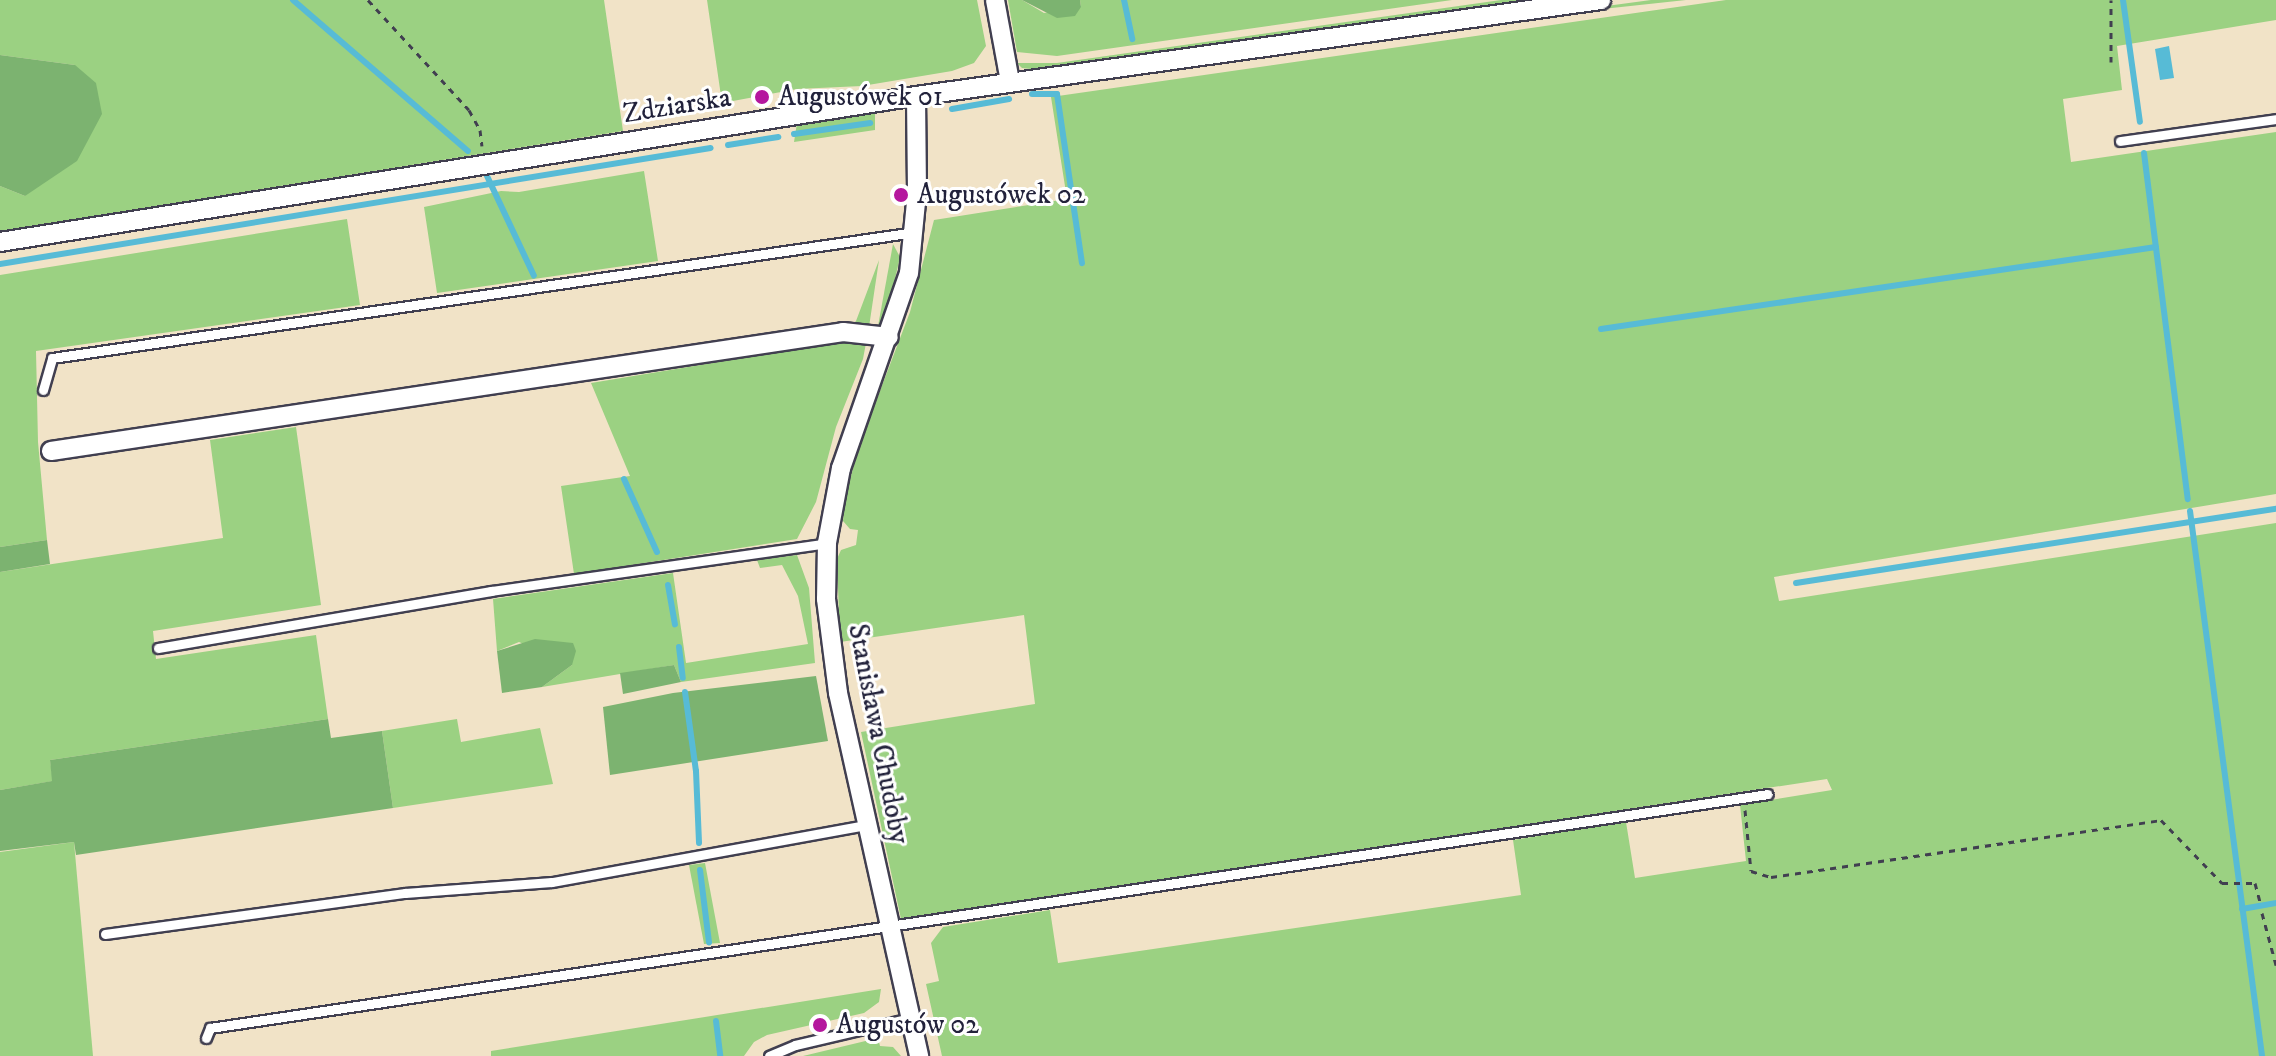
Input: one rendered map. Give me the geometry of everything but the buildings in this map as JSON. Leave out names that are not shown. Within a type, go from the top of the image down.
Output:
[{"type":"street","points":[[995,0],[1010,82]]},
{"type":"street","name":"Zdziarska","points":[[0,242],[916,96],[1601,0]]},
{"type":"street","name":"Stanisława Chudoby","points":[[916,96],[919,131],[916,232],[909,273],[841,468],[827,543],[829,642],[888,927],[919,1056]]},
{"type":"street","points":[[51,451],[843,332],[889,337]]},
{"type":"lane","points":[[2120,141],[2276,119]]},
{"type":"lane","points":[[43,390],[52,358],[916,232]]},
{"type":"lane","points":[[158,648],[491,591],[827,543]]},
{"type":"lane","points":[[206,1038],[210,1028],[1768,794]]},
{"type":"lane","points":[[105,934],[405,893],[552,882],[867,825]]},
{"type":"lane","points":[[769,1056],[795,1045],[910,1018]]},
{"type":"path","points":[[368,0],[469,110],[480,130],[484,165]]},
{"type":"path","points":[[2111,0],[2111,62]]},
{"type":"path","points":[[1744,798],[1751,871],[1771,877],[2161,820],[2176,831],[2193,856],[2222,883],[2255,883],[2260,902]]},
{"type":"path","points":[[2262,913],[2276,965]]},
{"type":"green space","points":[[0,0],[604,0],[623,131],[0,231],[0,186],[25,196],[75,65],[0,55]]},
{"type":"green space","points":[[707,0],[977,0],[986,46],[974,63],[952,71],[862,86],[797,89],[722,103]]},
{"type":"green space","points":[[1008,0],[1022,0],[1044,13],[1081,7],[1080,0],[1452,0],[1057,56],[1017,52]]},
{"type":"green space","points":[[1022,0],[1080,0],[1081,7],[1075,16],[1057,18]]},
{"type":"green space","points":[[1501,0],[1531,0],[1039,70],[1022,68],[1017,63],[1057,63]]},
{"type":"green space","points":[[1651,0],[1686,0],[1584,11],[1584,9]]},
{"type":"green space","points":[[1726,0],[2276,0],[2276,20],[2117,46],[2122,90],[2063,99],[2071,162],[2276,132],[2276,494],[1774,577],[1779,601],[2276,523],[2276,1056],[942,1056],[926,984],[939,981],[931,943],[943,927],[1050,910],[1058,963],[1521,895],[1513,840],[1626,822],[1635,878],[1746,861],[1740,805],[1832,790],[1827,779],[901,919],[861,732],[1035,704],[1024,615],[840,642],[837,559],[841,550],[856,545],[858,530],[850,529],[843,521],[845,498],[859,446],[910,312],[934,220],[1067,199],[1051,97]]},
{"type":"green space","points":[[0,55],[75,65],[96,83],[102,114],[77,161],[25,196],[0,186]]},
{"type":"green space","points":[[875,113],[875,130],[794,142],[797,123]]},
{"type":"green space","points":[[644,171],[658,261],[437,293],[424,207],[501,191],[519,192]]},
{"type":"green space","points":[[347,219],[360,305],[36,351],[38,442],[47,540],[0,547],[0,275]]},
{"type":"green space","points":[[893,244],[900,257],[886,319],[878,326]]},
{"type":"green space","points":[[879,260],[869,327],[852,325],[856,321]]},
{"type":"green space","points":[[852,340],[866,343],[863,359],[836,427],[816,502],[797,539],[574,574],[561,486],[630,476],[591,383]]},
{"type":"green space","points":[[296,427],[321,605],[153,631],[156,659],[316,635],[328,719],[50,760],[53,781],[0,790],[0,572],[223,538],[210,440]]},
{"type":"green space","points":[[47,540],[50,564],[0,572],[0,547]]},
{"type":"green space","points":[[797,555],[809,588],[815,663],[681,682],[674,665],[542,687],[572,665],[519,642],[497,651],[493,599],[673,573],[686,663],[808,644],[798,596],[782,565],[760,568],[757,560]]},
{"type":"green space","points":[[535,639],[573,643],[576,651],[572,665],[542,687],[502,693],[497,651]]},
{"type":"green space","points":[[674,665],[681,682],[623,694],[620,673]]},
{"type":"green space","points":[[816,676],[828,741],[610,775],[603,707],[673,693]]},
{"type":"green space","points":[[328,719],[331,738],[382,731],[393,808],[76,855],[74,842],[0,851],[0,790],[52,781],[50,760]]},
{"type":"green space","points":[[457,719],[461,742],[540,728],[553,784],[393,808],[382,731]]},
{"type":"green space","points":[[74,842],[93,1056],[0,1056],[0,852]]},
{"type":"green space","points":[[705,863],[720,943],[704,944],[689,865]]},
{"type":"green space","points":[[881,989],[879,1002],[864,1013],[767,1035],[754,1042],[744,1056],[491,1056],[491,1051]]},
{"type":"green space","points":[[878,1038],[880,1046],[893,1047],[901,1056],[803,1056]]},
{"type":"water","points":[[2169,46],[2174,78],[2160,80],[2155,49]]},
{"type":"waterway","points":[[293,0],[468,151]]},
{"type":"waterway","points":[[1124,0],[1132,39]]},
{"type":"waterway","points":[[2123,0],[2140,122]]},
{"type":"waterway","points":[[1032,94],[1057,94],[1082,263]]},
{"type":"waterway","points":[[952,109],[1009,99]]},
{"type":"waterway","points":[[794,134],[870,123]]},
{"type":"waterway","points":[[728,145],[778,137]]},
{"type":"waterway","points":[[0,264],[711,148]]},
{"type":"waterway","points":[[2144,153],[2188,499]]},
{"type":"waterway","points":[[487,176],[534,276]]},
{"type":"waterway","points":[[1601,329],[2156,247]]},
{"type":"waterway","points":[[624,479],[657,552]]},
{"type":"waterway","points":[[1796,583],[2276,509]]},
{"type":"waterway","points":[[2190,511],[2262,1056]]},
{"type":"waterway","points":[[668,585],[675,624]]},
{"type":"waterway","points":[[679,647],[683,678]]},
{"type":"waterway","points":[[685,692],[696,771],[699,843]]},
{"type":"waterway","points":[[700,870],[709,942]]},
{"type":"waterway","points":[[2242,909],[2276,903]]},
{"type":"waterway","points":[[716,1021],[720,1056]]},
{"type":"place","name":"Augustówek 01","points":[[762,97]]},
{"type":"place","name":"Augustówek 02","points":[[901,195]]},
{"type":"place","name":"Augustów 02","points":[[820,1025]]}]
